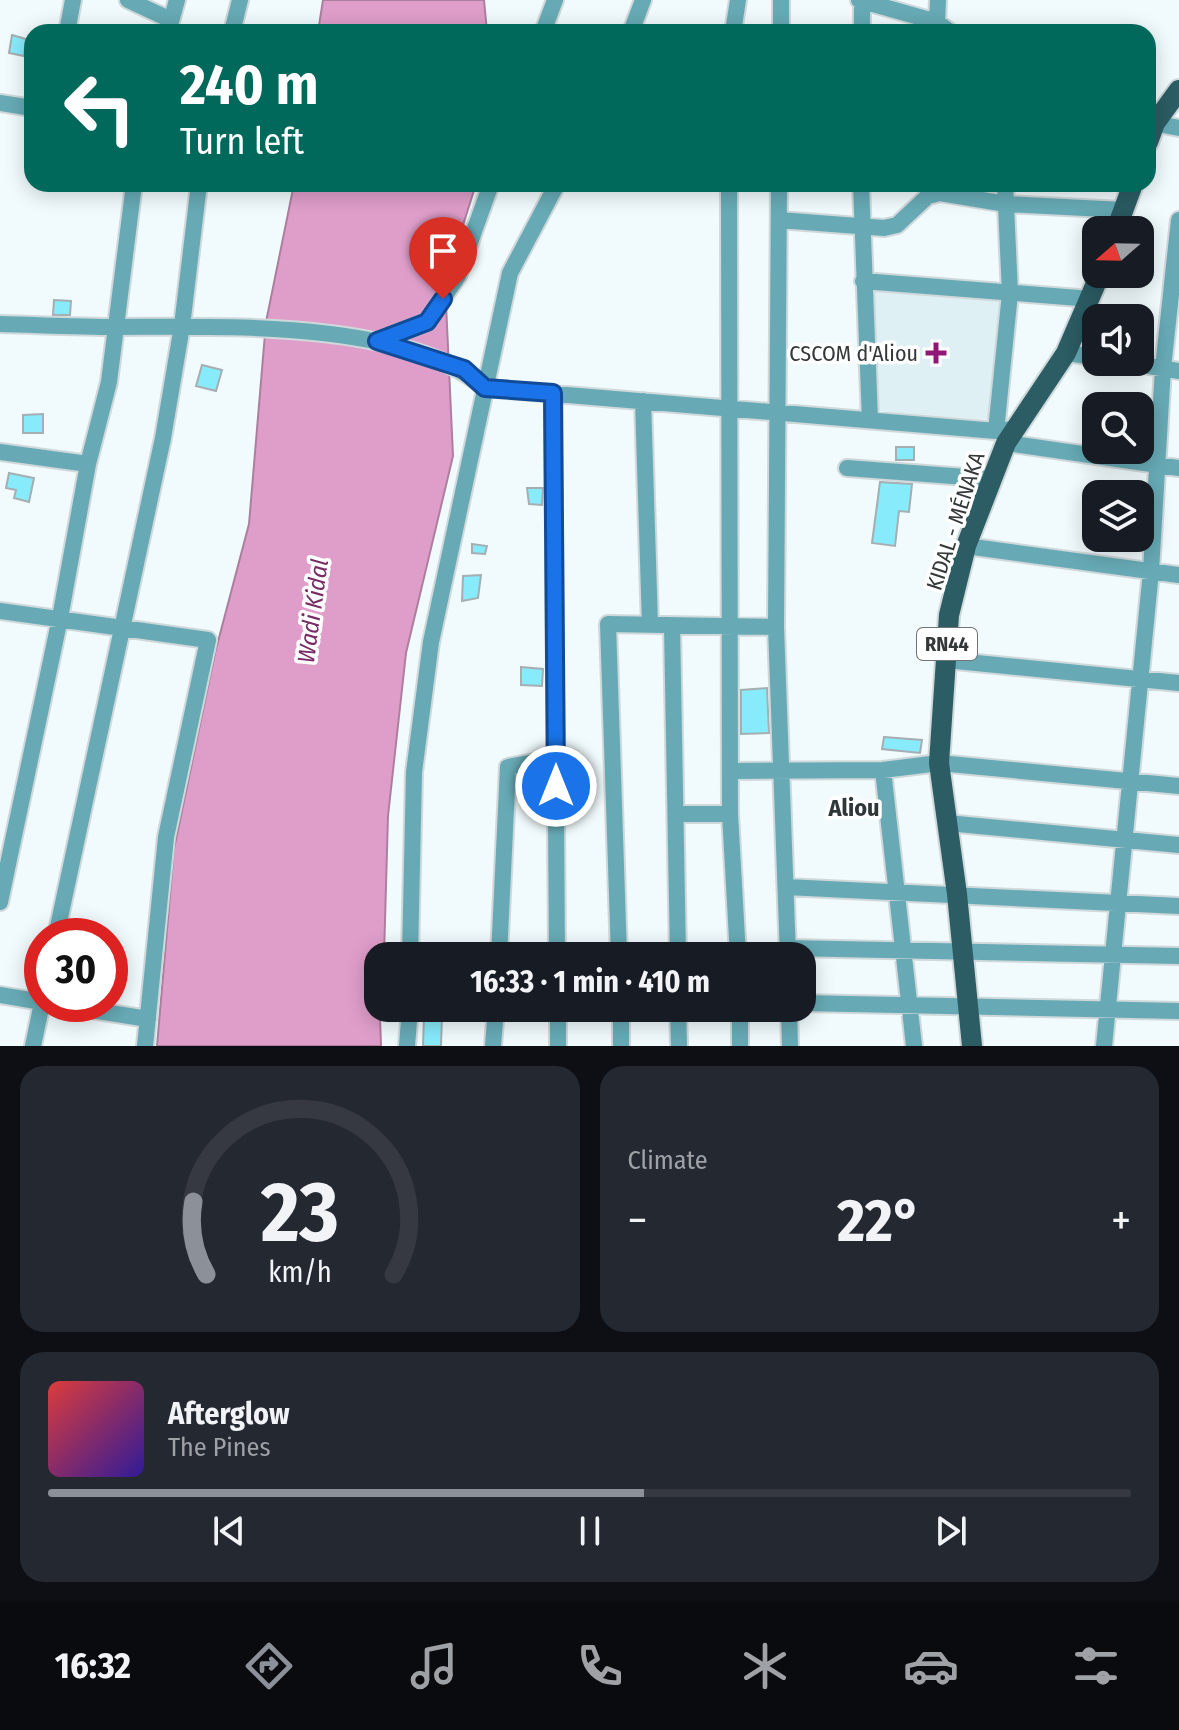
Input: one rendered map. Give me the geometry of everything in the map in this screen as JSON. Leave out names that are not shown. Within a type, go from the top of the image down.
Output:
[{"type":"main road","points":[[1156,121],[1179,90]]},
{"type":"main road","points":[[1121,216],[1130,192]]},
{"type":"main road","name":"KIDAL - MÉNAKA","points":[[972,1046],[957,894],[939,763],[949,615],[966,546],[992,479],[1005,434],[1040,397],[1066,353],[1095,288]]},
{"type":"street","points":[[68,24],[73,0]]},
{"type":"street","points":[[128,0],[167,24]]},
{"type":"street","points":[[171,24],[177,0]]},
{"type":"street","points":[[234,24],[240,0]]},
{"type":"street","points":[[546,24],[555,0]]},
{"type":"street","points":[[634,24],[643,0]]},
{"type":"street","points":[[734,24],[738,0]]},
{"type":"street","points":[[781,0],[781,24]]},
{"type":"street","points":[[862,24],[861,0],[934,24]]},
{"type":"street","points":[[938,0],[942,24]]},
{"type":"street","points":[[0,103],[24,107]]},
{"type":"street","points":[[1156,129],[1179,128]]},
{"type":"street","points":[[0,902],[3,869],[60,618],[88,464],[109,382],[133,192]]},
{"type":"street","points":[[60,918],[163,438],[182,326],[198,192]]},
{"type":"street","points":[[377,341],[427,322],[458,276],[488,192]]},
{"type":"street","points":[[410,942],[414,772],[429,656],[510,273],[553,192]]},
{"type":"street","points":[[729,192],[730,814],[737,942]]},
{"type":"street","points":[[779,192],[776,627],[788,942]]},
{"type":"street","points":[[861,192],[870,420]]},
{"type":"street","points":[[1005,192],[1010,293],[1005,434]]},
{"type":"street","points":[[779,220],[897,225],[928,196],[940,193],[1006,204],[1123,210]]},
{"type":"street","points":[[1104,1046],[1151,571],[1156,465],[1171,369],[1179,220]]},
{"type":"street","points":[[863,281],[1091,299]]},
{"type":"street","points":[[0,324],[115,327],[235,324],[377,341],[464,369],[485,388],[1005,434],[1179,468]]},
{"type":"street","points":[[1066,353],[1082,355]]},
{"type":"street","points":[[553,393],[557,942]]},
{"type":"street","points":[[643,401],[650,625]]},
{"type":"street","points":[[0,452],[88,464]]},
{"type":"street","points":[[847,468],[992,479]]},
{"type":"street","points":[[966,546],[1179,575]]},
{"type":"street","points":[[0,611],[208,640],[166,837],[145,1046]]},
{"type":"street","points":[[619,942],[608,624],[776,627]]},
{"type":"street","points":[[672,626],[678,942]]},
{"type":"street","points":[[946,660],[1179,683]]},
{"type":"street","points":[[500,942],[508,767],[556,758]]},
{"type":"street","points":[[732,771],[883,770],[939,763],[1179,786]]},
{"type":"street","points":[[883,770],[914,1046]]},
{"type":"street","points":[[676,814],[730,814]]},
{"type":"street","points":[[947,823],[1179,845]]},
{"type":"street","points":[[786,887],[1179,906]]},
{"type":"street","points":[[816,952],[1179,956]]},
{"type":"street","points":[[0,995],[24,1000]]},
{"type":"street","points":[[816,1003],[1179,1011]]},
{"type":"street","points":[[128,1016],[148,1019]]},
{"type":"street","points":[[33,1046],[38,1022]]},
{"type":"street","points":[[407,1046],[409,1022]]},
{"type":"street","points":[[493,1046],[495,1022]]},
{"type":"street","points":[[558,1022],[558,1046]]},
{"type":"street","points":[[621,1022],[621,1046]]},
{"type":"street","points":[[678,1022],[679,1046]]},
{"type":"street","points":[[740,1022],[740,1046]]},
{"type":"street","points":[[789,1022],[790,1046]]},
{"type":"shaded area","name":"CSCOM d'Aliou","points":[[873,288],[1006,295],[989,420],[877,411]]},
{"type":"water","points":[[323,0],[484,0],[486,24],[319,24]]},
{"type":"water","name":"Wadi Kidal","points":[[292,192],[473,192],[445,282],[453,456],[406,653],[388,816],[384,942],[364,942],[364,1022],[380,1022],[381,1046],[157,1046],[174,849],[215,653],[249,524],[266,322]]},
{"type":"building","points":[[12,35],[24,38],[24,56],[9,53]]},
{"type":"building","points":[[54,300],[71,301],[70,315],[53,315]]},
{"type":"building","points":[[202,365],[222,370],[216,391],[196,386]]},
{"type":"building","points":[[43,414],[43,433],[23,433],[23,415]]},
{"type":"building","points":[[896,447],[914,447],[914,460],[896,460]]},
{"type":"building","points":[[9,473],[34,478],[29,502],[14,498],[16,490],[6,488]]},
{"type":"building","points":[[880,482],[912,484],[909,512],[899,511],[895,546],[872,543]]},
{"type":"building","points":[[527,488],[543,488],[542,505],[529,504]]},
{"type":"building","points":[[472,544],[487,546],[485,554],[472,553]]},
{"type":"building","points":[[481,575],[478,598],[462,601],[463,576]]},
{"type":"building","points":[[521,667],[543,669],[542,686],[521,685]]},
{"type":"building","points":[[767,688],[769,733],[741,734],[741,690]]},
{"type":"building","points":[[884,737],[922,740],[920,753],[882,749]]},
{"type":"building","points":[[534,774],[542,775],[543,809],[536,809]]},
{"type":"building","points":[[424,1022],[442,1022],[441,1046],[423,1046]]},
{"type":"place","name":"CSCOM d'Aliou","points":[[936,353]]},
{"type":"district","name":"Aliou","points":[[854,808]]},
{"type":"route","points":[[443,299],[427,322],[377,341],[464,369],[485,388],[553,393],[556,786]]}]
